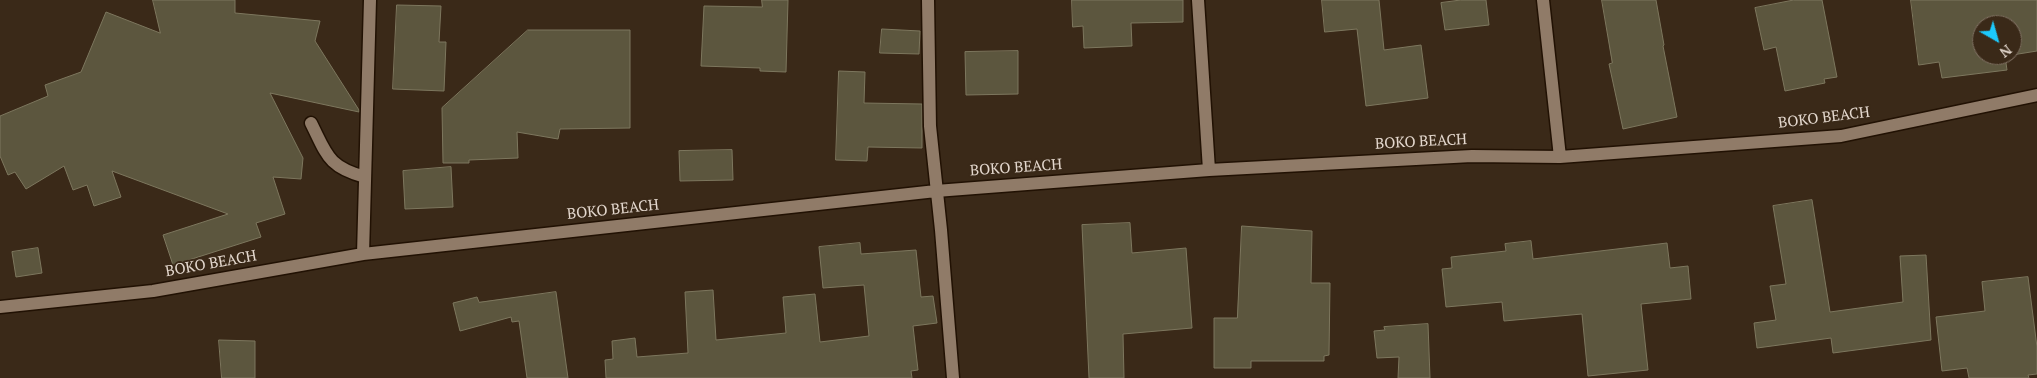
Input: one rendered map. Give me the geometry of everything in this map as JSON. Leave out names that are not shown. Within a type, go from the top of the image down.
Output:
[{"type":"street","points":[[363,254],[370,0]]},
{"type":"street","points":[[928,0],[930,126],[941,230],[953,378]]},
{"type":"street","points":[[1198,0],[1209,170]]},
{"type":"street","points":[[1543,0],[1560,157]]},
{"type":"street","name":"BOKO BEACH","points":[[0,307],[153,291],[363,254],[936,191],[1209,170],[1472,156],[1560,157],[1841,136],[2037,94]]},
{"type":"street","points":[[312,122],[328,158],[349,173],[365,177]]},
{"type":"building","points":[[153,0],[235,0],[235,13],[320,21],[315,41],[359,110],[359,112],[270,93],[303,158],[301,179],[273,177],[285,214],[256,223],[261,237],[173,265],[163,235],[228,214],[112,171],[121,197],[94,206],[87,185],[73,190],[64,166],[26,189],[15,172],[8,175],[0,156],[0,116],[48,96],[45,85],[81,72],[106,12],[160,33]]},
{"type":"building","points":[[762,0],[788,0],[786,72],[760,71],[760,68],[701,66],[704,6],[762,7]]},
{"type":"building","points":[[1072,0],[1183,0],[1183,22],[1131,23],[1132,46],[1084,48],[1083,26],[1073,27]]},
{"type":"building","points":[[1322,0],[1379,0],[1384,50],[1421,45],[1428,98],[1366,106],[1357,29],[1325,32]]},
{"type":"building","points":[[1461,0],[1486,0],[1489,25],[1445,30],[1441,3]]},
{"type":"building","points":[[1602,0],[1656,0],[1677,117],[1623,129],[1609,64],[1612,63]]},
{"type":"building","points":[[1794,0],[1822,0],[1837,77],[1824,79],[1825,83],[1785,91],[1776,47],[1764,50],[1755,8]]},
{"type":"building","points":[[1911,0],[2037,0],[2037,51],[2022,53],[2022,15],[1972,15],[1972,65],[2006,65],[2007,70],[1942,78],[1939,62],[1919,65]]},
{"type":"building","points":[[397,5],[441,6],[439,42],[446,42],[444,91],[393,89]]},
{"type":"building","points":[[882,29],[920,31],[919,54],[880,53]]},
{"type":"building","points":[[528,30],[630,30],[630,128],[560,129],[558,139],[517,132],[518,158],[469,160],[469,163],[443,163],[442,108]]},
{"type":"building","points":[[1018,51],[1018,94],[966,95],[965,52]]},
{"type":"building","points":[[839,71],[865,72],[864,103],[922,104],[922,148],[868,147],[867,161],[836,160]]},
{"type":"building","points":[[732,150],[733,180],[680,181],[679,151]]},
{"type":"building","points":[[451,167],[453,207],[405,209],[403,171]]},
{"type":"building","points":[[1812,200],[1830,312],[1903,302],[1900,256],[1926,255],[1931,340],[1833,353],[1831,338],[1757,348],[1754,323],[1776,320],[1770,286],[1786,284],[1773,206]]},
{"type":"building","points":[[1130,223],[1132,253],[1186,248],[1192,328],[1123,334],[1124,378],[1089,378],[1082,225]]},
{"type":"building","points":[[1242,226],[1312,231],[1311,283],[1330,283],[1329,355],[1324,356],[1324,361],[1251,361],[1251,368],[1214,368],[1214,318],[1237,318]]},
{"type":"building","points":[[1531,241],[1533,259],[1667,243],[1670,268],[1688,266],[1691,299],[1641,304],[1648,370],[1588,376],[1582,314],[1504,321],[1502,302],[1446,307],[1442,269],[1452,268],[1451,257],[1506,251],[1505,244]]},
{"type":"building","points":[[860,243],[861,254],[916,250],[921,297],[933,296],[937,323],[913,326],[918,370],[911,371],[912,378],[606,378],[605,360],[613,359],[612,341],[635,338],[637,357],[688,353],[685,292],[713,290],[716,340],[786,333],[783,297],[815,294],[820,342],[869,336],[864,285],[823,288],[819,247]]},
{"type":"building","points":[[38,248],[42,273],[16,277],[12,252]]},
{"type":"building","points":[[2028,277],[2037,347],[2037,374],[2028,375],[2029,378],[1969,378],[1967,368],[1942,371],[1936,317],[1985,311],[1982,282]]},
{"type":"building","points":[[556,292],[568,378],[527,378],[519,321],[512,322],[511,317],[460,331],[453,303],[477,297],[479,302]]},
{"type":"building","points":[[1428,324],[1430,378],[1398,378],[1399,357],[1377,358],[1374,331],[1385,330],[1384,327]]},
{"type":"building","points":[[219,340],[255,341],[255,378],[222,378]]}]
